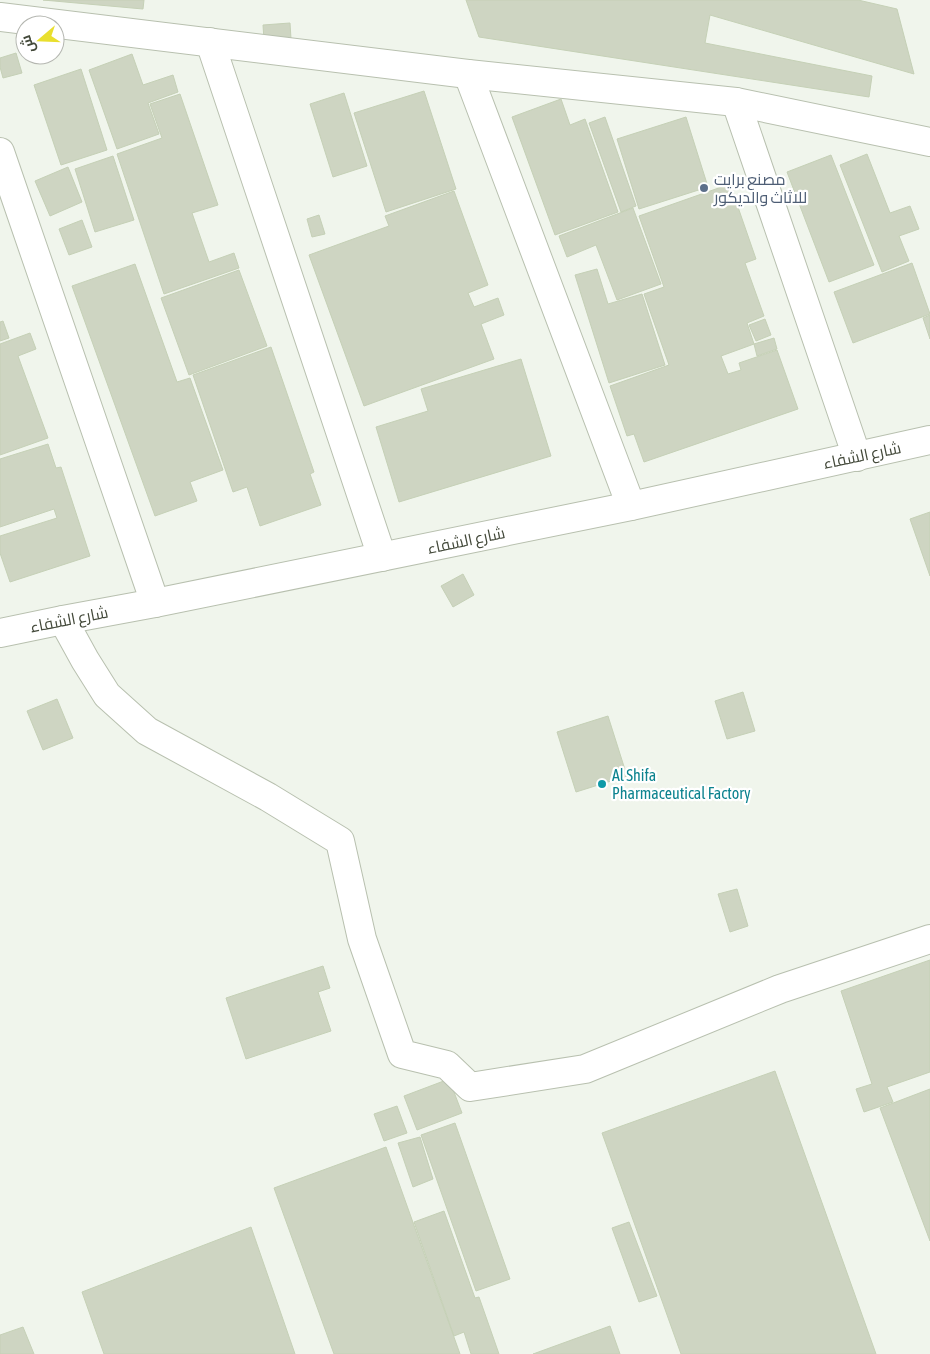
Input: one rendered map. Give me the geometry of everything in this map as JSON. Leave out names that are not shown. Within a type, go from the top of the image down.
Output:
[{"type":"street","points":[[0,17],[468,74],[736,102],[930,142]]},
{"type":"street","points":[[210,42],[382,557]]},
{"type":"street","points":[[468,74],[632,506]]},
{"type":"street","points":[[736,102],[857,456]]},
{"type":"street","points":[[0,152],[155,603]]},
{"type":"street","name":"شارع الشفاء","points":[[0,634],[632,506],[930,440]]},
{"type":"street","points":[[63,620],[107,695],[147,731],[268,797],[340,841],[362,939],[402,1054],[447,1065],[470,1087],[584,1069],[780,989],[930,940]]},
{"type":"building","points":[[43,0],[144,0],[143,9]]},
{"type":"building","points":[[466,0],[858,0],[897,9],[914,74],[710,15],[705,43],[872,76],[869,97],[479,37]]},
{"type":"building","points":[[290,23],[291,39],[264,40],[263,25]]},
{"type":"building","points":[[15,53],[15,65],[20,65],[22,73],[3,78],[0,58]]},
{"type":"building","points":[[132,54],[143,85],[173,75],[178,92],[148,103],[159,134],[117,149],[89,70]]},
{"type":"building","points":[[81,69],[107,150],[61,165],[34,85]]},
{"type":"building","points":[[424,91],[456,189],[386,212],[354,113]]},
{"type":"building","points":[[344,93],[367,166],[333,177],[310,104]]},
{"type":"building","points":[[180,94],[218,205],[192,213],[209,262],[234,253],[239,268],[164,294],[117,154],[162,138],[150,104]]},
{"type":"building","points":[[561,99],[570,125],[585,119],[618,212],[555,235],[512,117]]},
{"type":"building","points":[[605,117],[636,206],[621,212],[589,123]]},
{"type":"building","points":[[686,117],[708,187],[639,209],[617,139]]},
{"type":"building","points":[[867,154],[890,213],[910,206],[919,229],[899,236],[909,261],[882,272],[840,165]]},
{"type":"building","points":[[831,155],[874,265],[829,282],[787,172]]},
{"type":"building","points":[[113,156],[134,220],[95,232],[75,169]]},
{"type":"building","points":[[68,167],[82,202],[50,216],[35,181]]},
{"type":"building","points":[[730,184],[756,259],[745,263],[764,316],[747,323],[754,344],[721,356],[728,374],[741,370],[739,363],[777,350],[798,409],[644,462],[634,434],[627,436],[610,386],[669,365],[644,294],[664,287],[639,216]]},
{"type":"building","points":[[454,191],[488,285],[468,293],[474,307],[498,298],[504,315],[481,324],[494,359],[364,406],[309,255],[389,226],[385,216]]},
{"type":"building","points":[[633,208],[661,284],[617,300],[596,245],[567,257],[559,236]]},
{"type":"building","points":[[319,215],[325,234],[312,237],[307,219]]},
{"type":"building","points":[[82,220],[92,247],[69,255],[59,229]]},
{"type":"building","points":[[912,263],[930,314],[853,343],[834,292]]},
{"type":"building","points":[[135,264],[177,382],[190,378],[223,470],[190,482],[197,501],[155,516],[72,286]]},
{"type":"building","points":[[597,269],[608,304],[642,294],[665,365],[609,383],[575,275]]},
{"type":"building","points":[[239,270],[267,346],[189,375],[161,298]]},
{"type":"building","points":[[930,315],[930,339],[923,318]]},
{"type":"building","points":[[765,319],[771,335],[756,341],[749,325]]},
{"type":"building","points":[[3,321],[9,338],[0,341],[0,322]]},
{"type":"building","points":[[30,333],[36,349],[18,356],[48,438],[0,455],[0,344]]},
{"type":"building","points":[[774,338],[777,349],[757,356],[754,344]]},
{"type":"building","points":[[271,347],[314,472],[310,474],[321,505],[260,526],[247,487],[233,492],[193,375]]},
{"type":"building","points":[[521,359],[551,456],[399,502],[376,427],[428,411],[421,389]]},
{"type":"building","points":[[48,444],[56,468],[61,467],[90,556],[10,582],[0,553],[0,536],[57,518],[54,509],[0,527],[0,459]]},
{"type":"building","points":[[930,512],[930,576],[910,519]]},
{"type":"building","points":[[463,574],[474,595],[453,607],[441,586]]},
{"type":"building","points":[[743,692],[755,731],[727,739],[715,701]]},
{"type":"building","points":[[57,699],[73,738],[43,750],[27,711]]},
{"type":"building","points":[[608,716],[627,776],[576,792],[557,732]]},
{"type":"building","points":[[737,889],[748,926],[730,932],[718,894]]},
{"type":"building","points":[[930,960],[930,1072],[887,1087],[893,1102],[864,1112],[856,1089],[872,1084],[841,991]]},
{"type":"building","points":[[323,966],[330,988],[318,992],[331,1031],[246,1059],[226,998]]},
{"type":"building","points":[[775,1071],[876,1354],[681,1354],[602,1133]]},
{"type":"building","points":[[449,1079],[462,1113],[417,1130],[404,1096]]},
{"type":"building","points":[[930,1089],[930,1241],[880,1108]]},
{"type":"building","points":[[397,1106],[407,1133],[384,1141],[374,1114]]},
{"type":"building","points":[[455,1123],[510,1279],[476,1291],[421,1135]]},
{"type":"building","points":[[420,1137],[433,1179],[413,1187],[398,1143]]},
{"type":"building","points":[[386,1147],[460,1354],[334,1354],[274,1188]]},
{"type":"building","points":[[444,1211],[475,1298],[479,1297],[499,1354],[471,1354],[464,1332],[454,1336],[414,1222]]},
{"type":"building","points":[[629,1222],[657,1296],[639,1302],[612,1228]]},
{"type":"building","points":[[251,1227],[295,1354],[104,1354],[82,1292]]},
{"type":"building","points":[[610,1326],[620,1354],[533,1354]]},
{"type":"building","points":[[23,1327],[34,1354],[0,1354],[0,1335]]},
{"type":"place","name":"مصنع برايت للاثاث والديكور","points":[[704,188]]},
{"type":"place","name":"Al Shifa Pharmaceutical Factory","points":[[602,784]]}]
